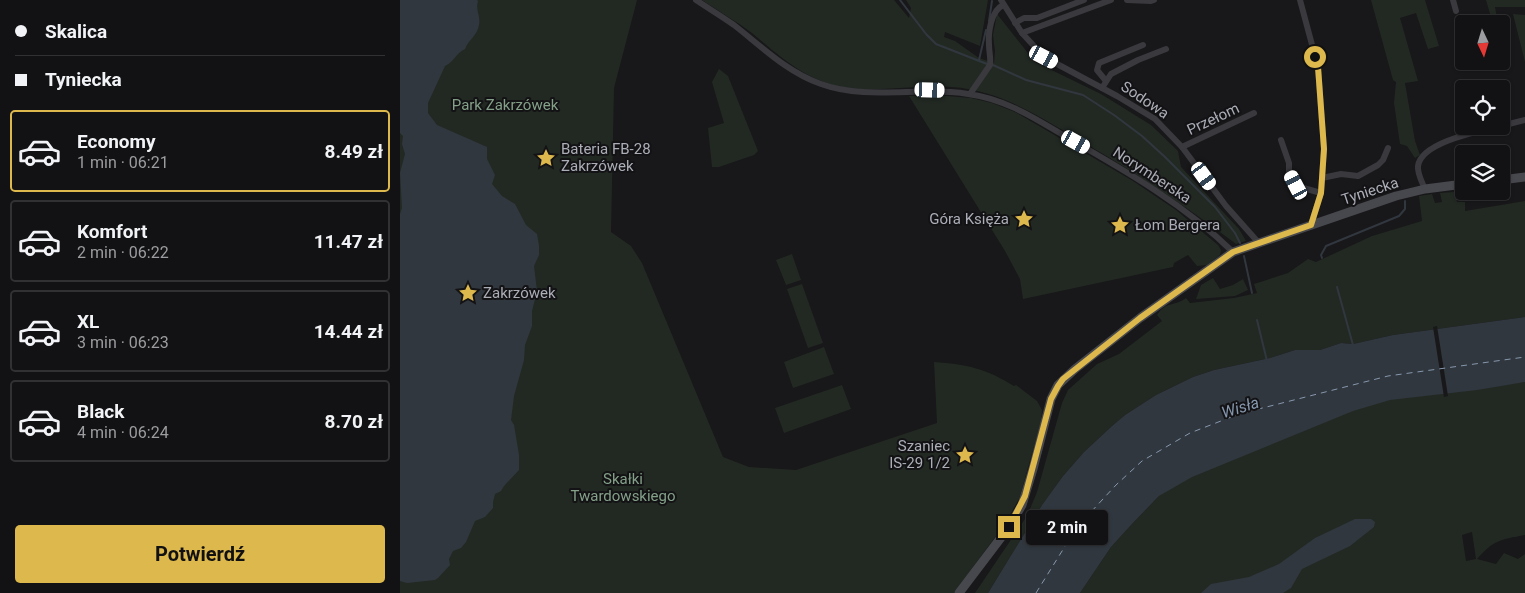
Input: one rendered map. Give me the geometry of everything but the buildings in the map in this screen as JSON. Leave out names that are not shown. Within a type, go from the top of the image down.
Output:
[{"type":"street","name":"Norymberska","points":[[696,0],[734,26],[776,60],[819,84],[854,92],[930,90],[970,94],[1010,105],[1138,179],[1195,218],[1233,252]]},
{"type":"street","points":[[1015,23],[1024,18],[1037,18],[1084,0]]},
{"type":"street","points":[[1022,33],[1111,0]]},
{"type":"street","points":[[1127,0],[1154,0]]},
{"type":"street","points":[[1300,0],[1318,67],[1324,149],[1321,193],[1311,225]]},
{"type":"street","points":[[1453,0],[1456,11]]},
{"type":"street","points":[[970,94],[990,65],[988,42],[996,10],[1002,3]]},
{"type":"street","name":"Sodowa","points":[[1002,3],[1022,33],[1044,57],[1155,119],[1182,147],[1226,206],[1258,242]]},
{"type":"street","points":[[1106,81],[1098,70],[1099,63],[1143,45]]},
{"type":"street","points":[[1102,88],[1111,74],[1138,60],[1166,49]]},
{"type":"street","name":"Przełom","points":[[1182,147],[1254,113]]},
{"type":"street","points":[[1510,124],[1525,120]]},
{"type":"street","points":[[1425,189],[1417,169],[1424,154],[1453,138],[1465,135]]},
{"type":"street","points":[[1281,140],[1289,163],[1289,173],[1296,185],[1300,188],[1321,193]]},
{"type":"street","points":[[1322,178],[1341,174],[1358,176],[1378,165],[1383,160],[1388,148]]},
{"type":"street","points":[[1510,179],[1525,177]]},
{"type":"street","name":"Tyniecka","points":[[959,593],[1009,527],[1022,505],[1051,399],[1058,386],[1075,369],[1140,318],[1233,252],[1396,196],[1425,189],[1455,185]]},
{"type":"green space","points":[[400,0],[637,0],[614,88],[611,232],[631,246],[642,263],[723,457],[749,467],[796,470],[937,423],[934,362],[956,364],[985,371],[1014,386],[1016,385],[1037,401],[1042,410],[1041,422],[1019,499],[1004,525],[954,593],[400,593]]},
{"type":"green space","points":[[702,0],[894,0],[909,18],[911,8],[906,0],[988,0],[980,46],[945,32],[944,37],[955,41],[979,58],[994,63],[993,35],[997,14],[1035,62],[1101,94],[1151,125],[1178,151],[1181,167],[1239,229],[1246,241],[1236,244],[1195,214],[1131,172],[1066,132],[1017,105],[996,96],[968,89],[933,87],[866,89],[849,88],[821,81],[797,68],[752,33]]},
{"type":"green space","points":[[1371,0],[1425,0],[1439,46],[1428,49],[1416,13],[1400,18],[1418,81],[1405,83],[1415,141],[1420,155],[1415,158],[1407,146],[1400,144],[1394,103],[1396,82],[1393,80]]},
{"type":"green space","points":[[1486,0],[1525,0],[1525,7],[1495,7],[1496,15],[1490,15]]},
{"type":"green space","points":[[1513,14],[1525,15],[1525,62]]},
{"type":"green space","points":[[719,69],[728,76],[758,151],[754,155],[719,167],[712,167],[708,128],[724,123],[712,82]]},
{"type":"green space","points":[[936,95],[971,98],[992,103],[1015,112],[1133,181],[1176,210],[1218,245],[1221,250],[1220,255],[1207,265],[1197,266],[1188,255],[1174,263],[1173,267],[1023,299],[1020,279],[1005,251],[909,96]]},
{"type":"green space","points":[[1454,192],[1457,202],[1465,202],[1465,211],[1525,201],[1525,317],[1393,335],[1353,344],[1341,343],[1320,350],[1295,350],[1270,358],[1214,370],[1193,377],[1156,395],[1125,415],[1084,452],[1063,476],[1042,505],[988,593],[975,593],[1027,516],[1037,492],[1062,403],[1068,390],[1097,364],[1119,354],[1162,321],[1157,315],[1164,307],[1186,298],[1190,303],[1234,298],[1257,293],[1254,284],[1288,273],[1308,259],[1316,262],[1372,236],[1422,221],[1419,196],[1432,194],[1435,203],[1442,202],[1440,193]]},
{"type":"green space","points":[[792,254],[801,280],[786,285],[776,260]]},
{"type":"green space","points":[[1213,278],[1220,289],[1233,285],[1243,279],[1248,290],[1235,296],[1196,299],[1201,285]]},
{"type":"green space","points":[[802,284],[823,343],[808,348],[787,289]]},
{"type":"green space","points":[[824,347],[834,374],[793,388],[784,362]]},
{"type":"green space","points":[[1525,382],[1525,535],[1498,541],[1477,559],[1496,564],[1504,553],[1518,559],[1525,554],[1525,593],[1080,593],[1111,547],[1159,496],[1197,463],[1384,400]],"holes":[[[1472,532],[1476,559],[1466,561],[1462,535]]]},
{"type":"green space","points":[[842,385],[851,409],[784,433],[775,408]]},
{"type":"water","name":"Zakrzówek","points":[[400,0],[478,1],[478,29],[465,49],[445,66],[428,103],[428,113],[437,125],[487,147],[487,159],[495,175],[492,184],[502,196],[515,204],[526,225],[537,234],[539,246],[539,255],[534,266],[537,291],[532,311],[532,326],[525,345],[524,360],[514,396],[511,420],[514,425],[519,455],[519,470],[501,491],[495,494],[493,508],[485,517],[475,521],[466,542],[461,548],[453,551],[449,559],[450,565],[438,578],[407,583],[400,581],[400,214],[402,208],[400,173],[405,154],[402,144],[403,136],[400,133]]},
{"type":"water","name":"Wisła","points":[[1525,317],[1525,382],[1477,390],[1390,400],[1353,411],[1192,477],[1159,496],[1111,547],[1080,593],[988,593],[1042,505],[1063,476],[1084,452],[1112,426],[1125,415],[1156,395],[1193,377],[1214,370],[1270,358],[1295,350],[1320,350],[1341,343],[1353,344],[1393,335]]},
{"type":"water","points":[[1355,519],[1371,519],[1375,522],[1374,527],[1350,546],[1302,569],[1291,588],[1283,593],[1201,593],[1211,584],[1249,577],[1279,564],[1315,538]]},
{"type":"pier","points":[[1437,326],[1448,396],[1444,397],[1433,327]]},
{"type":"waterway","points":[[900,0],[936,44],[987,64]]},
{"type":"waterway","points":[[989,21],[992,1]]},
{"type":"waterway","points":[[979,60],[986,30]]},
{"type":"waterway","points":[[993,65],[1026,80],[1083,95],[1114,115],[1142,136],[1215,207],[1235,233],[1240,243]]},
{"type":"waterway","points":[[1322,258],[1321,255],[1326,246],[1399,216],[1405,209],[1405,201]]},
{"type":"waterway","points":[[1244,256],[1252,293]]},
{"type":"waterway","points":[[1337,287],[1353,345]]},
{"type":"waterway","points":[[1257,320],[1267,361]]},
{"type":"ferry route","points":[[1036,593],[1077,527],[1116,485],[1142,461],[1190,433],[1239,414],[1388,376],[1525,357]]},
{"type":"place","name":"Bateria FB-28 Zakrzówek","points":[[546,158]]},
{"type":"place","name":"Góra Księża","points":[[1024,219]]},
{"type":"place","name":"Łom Bergera","points":[[1120,225]]},
{"type":"place","name":"Zakrzówek","points":[[468,293]]},
{"type":"place","name":"Szaniec IS-29 1/2","points":[[965,455]]},
{"type":"route","points":[[1009,527],[1022,505],[1051,399],[1063,379],[1140,318],[1233,252],[1311,225],[1321,193],[1324,149],[1318,67],[1315,57]]},
{"type":"park label","name":"Park Zakrzówek","points":[[505,105]]},
{"type":"park label","name":"Skałki Twardowskiego","points":[[623,488]]}]
